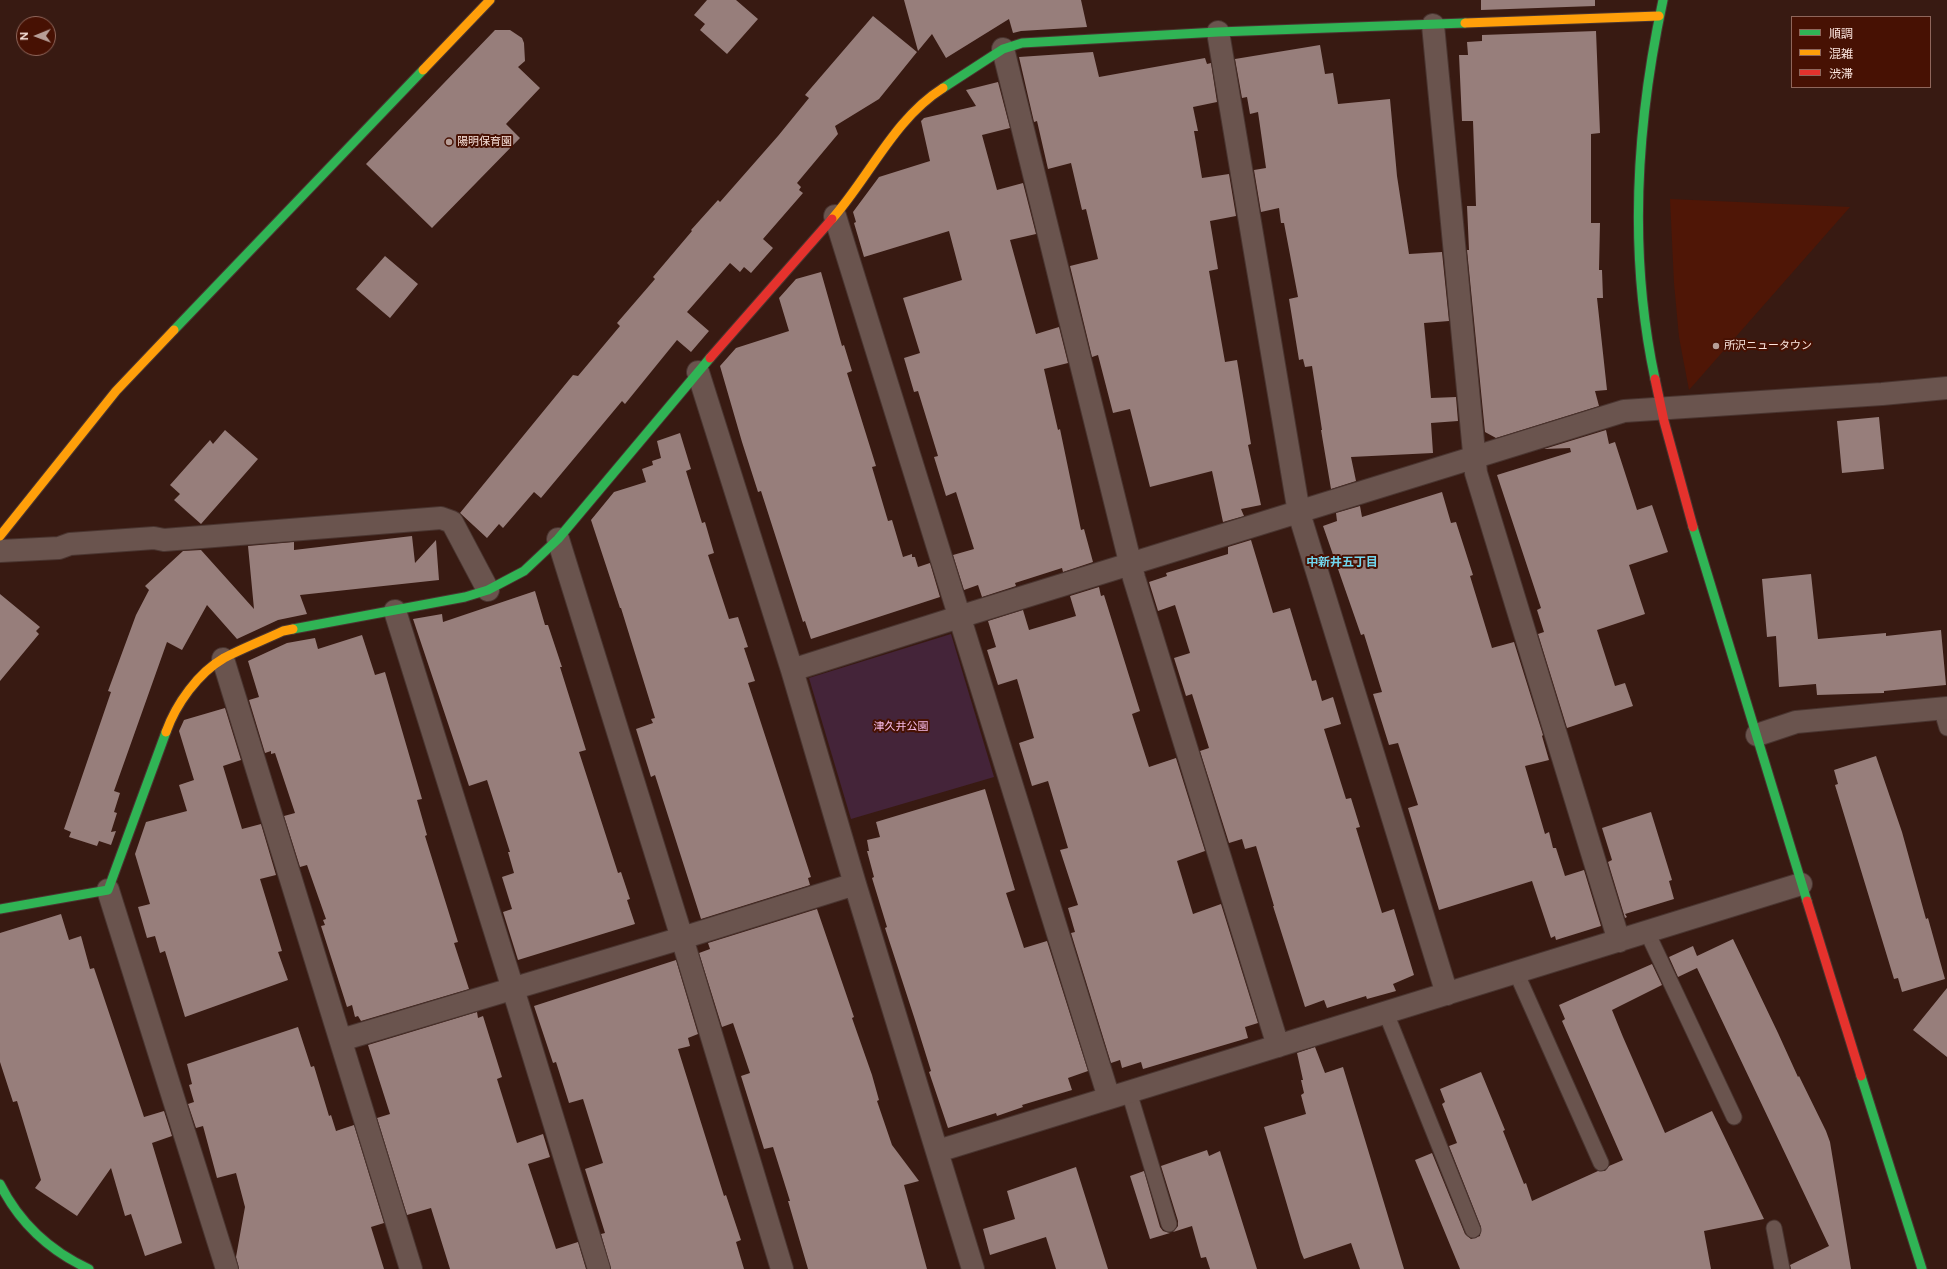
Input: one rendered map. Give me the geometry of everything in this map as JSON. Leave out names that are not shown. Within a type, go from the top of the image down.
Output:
[{"type":"street","points":[[0,536],[116,391],[490,0]]},
{"type":"street","points":[[1663,0],[1659,16],[1645,111],[1639,209],[1644,312],[1662,408],[1691,519],[1801,884],[1922,1269]]},
{"type":"street","points":[[227,1269],[108,890],[166,728],[178,704],[196,682],[223,659],[283,631],[465,597],[488,590],[524,571],[558,539],[698,372],[835,216],[909,115],[928,97],[1003,49],[1022,43],[1218,32],[1659,16]]},
{"type":"street","points":[[1433,25],[1473,457],[1476,473],[1619,941]]},
{"type":"street","points":[[1218,32],[1299,512],[1447,994]]},
{"type":"street","points":[[1003,49],[1139,593],[1278,1046]]},
{"type":"street","points":[[835,216],[959,617],[1119,1095]]},
{"type":"street","points":[[698,372],[792,670],[855,884],[973,1269]]},
{"type":"street","points":[[792,670],[1131,563],[1624,411],[1882,394],[1947,388]]},
{"type":"street","points":[[0,551],[59,548],[77,543],[154,538],[164,540],[441,518],[452,522],[488,590]]},
{"type":"street","points":[[558,539],[682,938],[782,1269]]},
{"type":"street","points":[[395,611],[513,989],[598,1269]]},
{"type":"street","points":[[223,659],[342,1040],[411,1269]]},
{"type":"street","points":[[1757,735],[1796,722],[1945,714]]},
{"type":"street","points":[[342,1040],[682,938],[855,884]]},
{"type":"street","points":[[938,1151],[1801,884]]},
{"type":"street","points":[[0,909],[108,890]]},
{"type":"street","points":[[0,1184],[17,1211],[38,1235],[60,1252],[89,1269]]},
{"type":"lane","points":[[1647,932],[1734,1117]]},
{"type":"lane","points":[[1516,972],[1601,1163]]},
{"type":"lane","points":[[1386,1013],[1473,1230]]},
{"type":"lane","points":[[1119,1095],[1169,1224]]},
{"type":"lane","points":[[1774,1228],[1782,1269]]},
{"type":"shaded area","points":[[1670,199],[1850,207],[1689,390],[1679,337],[1674,283]]},
{"type":"green space","name":"津久井公園","points":[[951,634],[994,777],[851,819],[809,678]]},
{"type":"building","points":[[707,0],[736,0],[758,19],[727,54],[700,30],[705,24],[694,15]]},
{"type":"building","points":[[904,0],[1081,0],[1087,27],[1021,31],[1013,33],[1009,19],[946,58],[932,34],[918,51]]},
{"type":"building","points":[[1481,0],[1595,0],[1595,6],[1481,10]]},
{"type":"building","points":[[873,16],[917,52],[879,99],[835,126],[838,134],[797,183],[801,187],[799,190],[803,193],[763,239],[773,248],[751,273],[744,267],[740,272],[730,263],[687,312],[709,331],[691,352],[677,340],[625,404],[622,401],[541,498],[534,492],[503,528],[499,524],[487,538],[460,513],[573,375],[578,376],[620,326],[617,323],[655,279],[653,277],[692,231],[691,230],[718,200],[720,202],[778,136],[809,98],[805,95]]},
{"type":"building","points":[[495,30],[510,30],[522,38],[524,43],[525,61],[518,67],[540,88],[506,124],[520,138],[432,228],[366,164]]},
{"type":"building","points":[[1596,31],[1600,133],[1591,134],[1591,223],[1600,223],[1599,270],[1602,270],[1603,298],[1597,298],[1607,390],[1595,391],[1599,406],[1496,438],[1485,432],[1467,250],[1469,250],[1467,206],[1476,206],[1473,121],[1462,121],[1459,55],[1468,55],[1467,42],[1482,41],[1482,35]]},
{"type":"building","points":[[1320,45],[1325,74],[1333,73],[1338,104],[1390,99],[1397,176],[1409,254],[1442,252],[1449,321],[1424,323],[1431,398],[1456,397],[1458,421],[1431,423],[1433,453],[1351,457],[1356,481],[1331,489],[1312,366],[1305,367],[1303,359],[1299,360],[1289,299],[1298,297],[1284,223],[1281,223],[1279,208],[1261,212],[1254,170],[1266,168],[1258,112],[1250,114],[1247,97],[1242,98],[1235,59]]},
{"type":"building","points":[[1093,52],[1099,77],[1205,58],[1207,64],[1211,63],[1217,102],[1193,107],[1198,131],[1194,131],[1202,178],[1229,174],[1236,216],[1210,221],[1218,269],[1209,271],[1225,362],[1237,360],[1251,444],[1248,445],[1261,505],[1241,509],[1244,516],[1223,522],[1212,471],[1150,487],[1130,409],[1113,413],[1098,355],[1092,357],[1070,266],[1098,259],[1086,209],[1082,210],[1071,163],[1048,169],[1037,121],[1034,122],[1019,57]]},
{"type":"building","points":[[998,82],[1010,128],[982,135],[997,190],[1023,183],[1036,234],[1010,240],[1036,334],[1059,327],[1068,363],[1044,369],[1058,430],[1060,429],[1081,530],[1084,529],[1093,562],[1063,572],[1062,568],[1015,583],[1016,586],[982,597],[978,585],[964,590],[953,555],[974,549],[956,492],[946,496],[934,457],[938,456],[918,391],[914,392],[904,358],[920,353],[903,298],[962,280],[949,231],[864,257],[854,223],[856,222],[853,212],[879,177],[930,161],[921,121],[924,118],[976,106],[966,90]]},
{"type":"building","points":[[385,256],[418,284],[390,318],[356,289]]},
{"type":"building","points":[[821,272],[842,346],[844,345],[852,371],[847,373],[876,466],[872,467],[888,521],[892,520],[903,557],[912,554],[912,557],[915,557],[918,567],[930,563],[940,597],[811,639],[805,621],[803,622],[761,491],[758,492],[720,366],[736,348],[789,331],[779,298],[796,279]]},
{"type":"building","points":[[1879,417],[1884,469],[1842,473],[1837,421]]},
{"type":"building","points":[[225,430],[258,459],[201,524],[174,500],[180,494],[170,485],[210,440],[213,444]]},
{"type":"building","points":[[1606,430],[1609,444],[1615,442],[1637,510],[1652,505],[1668,552],[1629,565],[1645,614],[1597,630],[1615,686],[1625,683],[1633,706],[1567,728],[1538,634],[1544,632],[1537,610],[1541,608],[1497,475],[1571,452],[1570,448],[1544,449]]},
{"type":"building","points":[[680,433],[691,469],[686,471],[702,523],[705,522],[714,553],[708,555],[729,619],[738,617],[748,647],[744,648],[755,681],[748,683],[811,877],[808,878],[810,885],[701,919],[655,775],[651,777],[636,729],[653,723],[651,719],[655,718],[621,608],[591,520],[614,492],[646,482],[642,469],[653,465],[652,461],[661,458],[657,441]]},
{"type":"building","points":[[1442,492],[1451,523],[1456,522],[1473,575],[1470,576],[1492,648],[1514,642],[1543,735],[1542,736],[1549,760],[1525,766],[1545,834],[1549,832],[1553,848],[1556,848],[1565,876],[1584,870],[1601,926],[1556,940],[1555,936],[1551,938],[1532,881],[1439,910],[1408,808],[1418,805],[1398,743],[1389,745],[1373,694],[1382,692],[1364,634],[1361,635],[1323,526],[1337,521],[1336,513],[1360,506],[1362,517]]},
{"type":"building","points":[[412,536],[415,563],[436,540],[439,580],[300,595],[307,614],[278,620],[237,639],[207,605],[182,650],[167,642],[114,791],[120,793],[114,812],[117,813],[111,832],[116,831],[111,845],[99,841],[97,846],[69,837],[71,832],[64,829],[111,692],[108,691],[136,615],[149,590],[145,586],[183,551],[201,550],[254,609],[248,546],[294,542],[294,550]]},
{"type":"building","points":[[1251,540],[1273,613],[1290,608],[1312,681],[1316,680],[1322,701],[1333,697],[1341,724],[1324,729],[1346,799],[1351,798],[1360,827],[1356,828],[1382,913],[1394,909],[1414,975],[1393,984],[1396,991],[1367,999],[1366,996],[1327,1008],[1324,1000],[1305,1007],[1273,906],[1256,846],[1245,849],[1242,839],[1229,843],[1200,751],[1209,748],[1192,694],[1186,696],[1174,658],[1190,653],[1175,605],[1158,611],[1149,582],[1167,576],[1166,573],[1228,554],[1228,547]]},
{"type":"building","points":[[1811,574],[1818,639],[1886,633],[1886,636],[1941,630],[1946,685],[1884,691],[1884,693],[1817,695],[1816,684],[1779,687],[1776,636],[1767,637],[1762,579]]},
{"type":"building","points":[[1099,587],[1101,596],[1104,595],[1140,711],[1132,714],[1149,767],[1176,758],[1205,851],[1177,861],[1193,914],[1221,904],[1258,1023],[1245,1027],[1248,1038],[1143,1069],[1141,1062],[1122,1068],[1120,1060],[1111,1063],[1071,933],[1075,932],[1068,908],[1078,905],[1060,850],[1068,848],[1048,781],[1032,786],[1019,743],[1034,738],[1017,679],[998,685],[987,650],[996,647],[988,621],[1023,610],[1029,630],[1076,616],[1070,596]]},
{"type":"building","points":[[535,591],[545,625],[548,625],[562,667],[560,667],[586,750],[579,752],[618,873],[621,872],[630,899],[627,900],[635,924],[518,960],[503,912],[512,909],[502,877],[514,873],[508,852],[510,852],[487,780],[469,786],[413,619],[442,614],[443,622]]},
{"type":"building","points":[[0,594],[40,627],[36,631],[39,634],[0,681]]},
{"type":"building","points":[[362,635],[375,675],[385,672],[422,799],[417,800],[427,835],[425,836],[458,942],[454,943],[469,989],[361,1021],[358,1016],[355,1017],[352,1005],[347,1007],[321,926],[325,925],[323,920],[326,919],[307,865],[300,867],[284,816],[295,813],[275,753],[271,754],[271,751],[265,753],[249,700],[259,697],[248,661],[287,643],[315,638],[318,649]]},
{"type":"building","points":[[225,708],[241,760],[223,766],[242,829],[261,824],[276,875],[260,879],[282,951],[278,952],[288,980],[185,1017],[165,951],[160,953],[155,936],[147,938],[138,907],[150,904],[135,854],[146,822],[187,811],[179,785],[194,780],[179,731],[184,720]]},
{"type":"building","points":[[1876,756],[1902,832],[1926,919],[1928,918],[1945,979],[1902,992],[1898,978],[1894,979],[1835,785],[1838,784],[1834,770]]},
{"type":"building","points":[[985,789],[1015,890],[1006,893],[1024,948],[1047,941],[1088,1071],[1068,1078],[1072,1090],[1022,1105],[1023,1107],[997,1116],[996,1113],[948,1128],[929,1072],[931,1071],[885,928],[887,927],[872,878],[874,877],[867,851],[869,851],[867,840],[880,837],[876,822]]},
{"type":"building","points":[[1651,812],[1672,880],[1669,881],[1674,899],[1625,914],[1627,917],[1625,918],[1608,862],[1612,860],[1602,828]]},
{"type":"building","points":[[817,909],[854,1017],[852,1018],[872,1075],[879,1100],[877,1101],[892,1145],[919,1181],[904,1185],[927,1269],[808,1269],[788,1201],[790,1201],[773,1147],[764,1149],[741,1076],[750,1073],[733,1023],[722,1027],[699,953],[710,949],[708,943]]},
{"type":"building","points":[[61,914],[69,940],[81,936],[90,969],[94,968],[144,1117],[164,1111],[172,1136],[152,1143],[182,1243],[145,1256],[131,1214],[125,1216],[111,1168],[77,1216],[35,1188],[41,1180],[17,1101],[13,1102],[0,1062],[0,933]]},
{"type":"building","points":[[1733,939],[1830,1142],[1851,1269],[1791,1269],[1790,1265],[1829,1246],[1697,968],[1678,977],[1669,957],[1693,946],[1697,956]]},
{"type":"building","points":[[676,960],[698,1034],[688,1038],[690,1046],[678,1049],[724,1196],[726,1195],[741,1240],[736,1242],[744,1269],[611,1269],[601,1234],[605,1233],[585,1169],[603,1163],[583,1099],[569,1103],[556,1062],[553,1063],[534,1006]]},
{"type":"building","points":[[1652,964],[1662,985],[1612,1010],[1665,1133],[1712,1111],[1764,1219],[1704,1231],[1711,1269],[1460,1269],[1415,1160],[1432,1153],[1465,1234],[1471,1239],[1480,1236],[1481,1227],[1449,1146],[1457,1143],[1442,1104],[1445,1102],[1440,1089],[1481,1072],[1505,1130],[1503,1131],[1524,1184],[1526,1183],[1532,1201],[1598,1171],[1605,1171],[1609,1166],[1623,1160],[1562,1021],[1565,1019],[1559,1005]]},
{"type":"building","points":[[1947,988],[1947,1057],[1913,1030]]},
{"type":"building","points":[[477,1012],[478,1018],[483,1016],[502,1077],[497,1079],[517,1143],[543,1134],[550,1157],[528,1164],[556,1249],[578,1242],[586,1269],[450,1269],[431,1208],[407,1215],[377,1118],[390,1114],[368,1045]]},
{"type":"building","points":[[298,1027],[311,1067],[314,1066],[329,1116],[331,1115],[336,1131],[354,1125],[384,1223],[371,1227],[384,1269],[239,1269],[236,1257],[245,1207],[236,1173],[217,1178],[203,1126],[196,1128],[188,1104],[194,1102],[189,1085],[192,1084],[187,1064]]},
{"type":"building","points":[[1315,1047],[1325,1073],[1343,1067],[1404,1269],[1360,1269],[1351,1243],[1304,1259],[1301,1252],[1264,1127],[1306,1114],[1301,1095],[1304,1093],[1301,1080],[1303,1080],[1297,1053]]},
{"type":"building","points":[[1207,1150],[1209,1156],[1220,1151],[1257,1269],[1210,1269],[1206,1257],[1201,1258],[1192,1226],[1173,1232],[1178,1226],[1178,1221],[1161,1166]]},
{"type":"building","points":[[1076,1167],[1108,1269],[1056,1269],[1046,1237],[990,1255],[983,1229],[1015,1219],[1007,1191]]},
{"type":"building","points":[[1144,1171],[1160,1227],[1163,1231],[1170,1233],[1150,1239],[1130,1176]]},
{"type":"traffic: fast","points":[[1655,379],[1646,332],[1641,284],[1639,189],[1641,142],[1647,94],[1663,0]]},
{"type":"traffic: fast","points":[[943,88],[1003,49],[1022,43],[1218,32],[1465,23]]},
{"type":"traffic: fast","points":[[174,330],[423,70]]},
{"type":"traffic: fast","points":[[293,629],[465,597],[488,590],[524,571],[558,539],[710,358]]},
{"type":"traffic: fast","points":[[1693,527],[1807,901]]},
{"type":"traffic: fast","points":[[0,909],[108,890],[166,732]]},
{"type":"traffic: fast","points":[[1861,1076],[1922,1269]]},
{"type":"traffic: fast","points":[[0,1184],[16,1211],[37,1234],[61,1253],[89,1269]]},
{"type":"traffic: slow","points":[[423,70],[490,0]]},
{"type":"traffic: slow","points":[[1465,23],[1659,16]]},
{"type":"traffic: slow","points":[[832,219],[846,202],[896,132],[926,101],[943,88]]},
{"type":"traffic: slow","points":[[0,536],[116,391],[174,330]]},
{"type":"traffic: slow","points":[[166,732],[170,721],[189,690],[214,664],[246,647],[283,631],[293,629]]},
{"type":"traffic: jam","points":[[710,358],[832,219]]},
{"type":"traffic: jam","points":[[1655,379],[1664,421],[1693,527]]},
{"type":"traffic: jam","points":[[1807,901],[1861,1076]]},
{"type":"place","name":"陽明保育園","points":[[449,142]]},
{"type":"place","name":"所沢ニュータウン","points":[[1716,346]]},
{"type":"district","name":"中新井五丁目","points":[[1342,562]]}]
